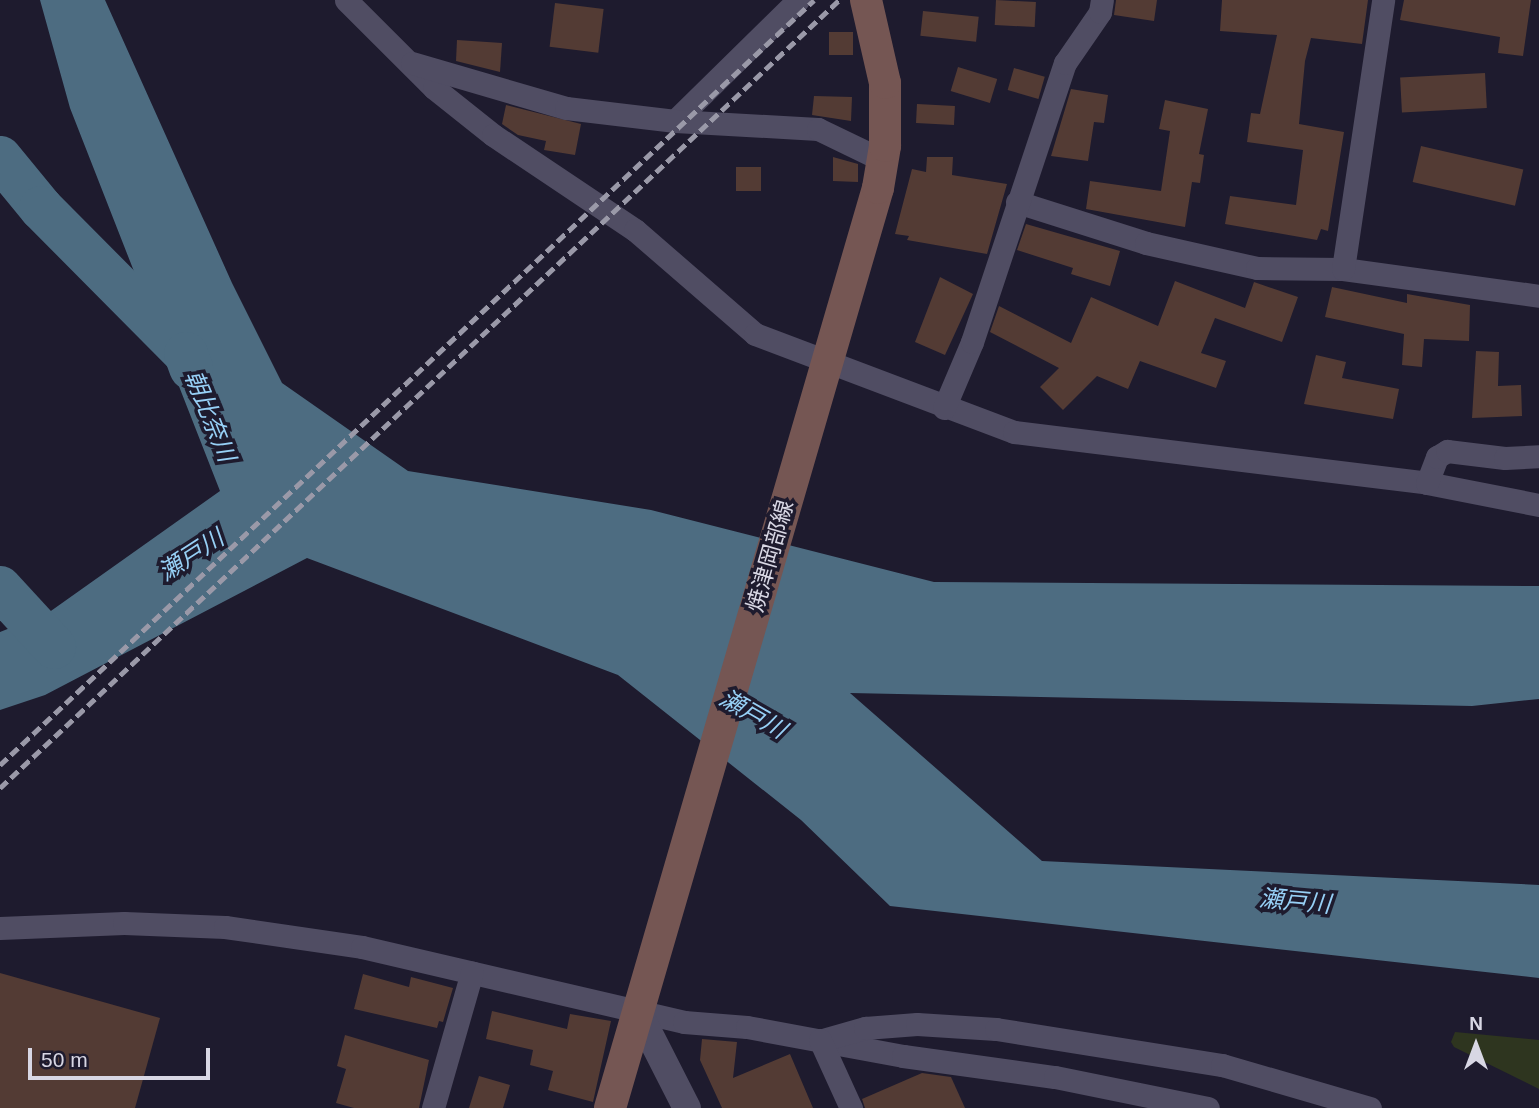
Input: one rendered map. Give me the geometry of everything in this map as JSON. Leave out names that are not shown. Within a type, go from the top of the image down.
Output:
[{"type":"main road","name":"焼津岡部線","points":[[610,1108],[825,369],[882,160],[885,83],[866,0]]},
{"type":"street","points":[[346,0],[405,61],[493,135],[635,230],[741,326],[825,369],[1014,432],[1049,439],[1427,483],[1539,505]]},
{"type":"street","points":[[675,121],[798,0]]},
{"type":"street","points":[[944,408],[972,342],[1065,63],[1100,12],[1102,0]]},
{"type":"street","points":[[1343,269],[1383,0]]},
{"type":"street","points":[[405,61],[526,99],[675,121],[818,129],[882,160]]},
{"type":"street","points":[[1017,202],[1146,243],[1257,268],[1343,269],[1539,296]]},
{"type":"street","points":[[1427,483],[1437,457],[1447,452],[1505,458],[1539,456]]},
{"type":"street","points":[[0,928],[124,923],[225,928],[362,947],[472,972],[641,996],[684,1022],[820,1040],[1173,1104],[1208,1108]]},
{"type":"street","points":[[433,1108],[472,972]]},
{"type":"street","points":[[641,996],[687,1108]]},
{"type":"street","points":[[820,1040],[865,1028],[917,1024],[996,1029],[1223,1065],[1370,1108]]},
{"type":"street","points":[[820,1040],[851,1108]]},
{"type":"green space","points":[[1455,1032],[1539,1040],[1539,1089],[1454,1047],[1451,1042]]},
{"type":"water","name":"瀬戸川","points":[[40,0],[105,0],[232,283],[282,383],[408,471],[651,510],[934,582],[1539,586],[1539,699],[1472,706],[850,693],[1042,861],[1539,885],[1539,978],[890,906],[801,820],[618,675],[307,558],[45,695],[0,710],[0,632],[48,613],[220,491],[70,108]]},
{"type":"building","points":[[996,0],[1036,2],[1035,27],[995,25]]},
{"type":"building","points":[[1116,0],[1157,0],[1154,21],[1114,15]]},
{"type":"building","points":[[1222,0],[1368,0],[1362,44],[1311,38],[1305,61],[1299,124],[1344,132],[1328,231],[1321,229],[1317,240],[1225,224],[1230,196],[1296,205],[1303,150],[1247,142],[1251,113],[1260,114],[1277,35],[1220,31]]},
{"type":"building","points":[[1404,0],[1531,0],[1523,56],[1498,53],[1500,37],[1400,20]]},
{"type":"building","points":[[555,3],[604,9],[598,53],[550,47]]},
{"type":"building","points":[[923,11],[979,17],[976,42],[920,36]]},
{"type":"building","points":[[829,32],[853,32],[853,55],[829,55]]},
{"type":"building","points":[[457,40],[502,43],[500,72],[456,61]]},
{"type":"building","points":[[958,67],[997,79],[990,103],[951,91]]},
{"type":"building","points":[[1014,68],[1045,77],[1038,99],[1008,90]]},
{"type":"building","points":[[1485,73],[1487,108],[1402,112],[1400,77]]},
{"type":"building","points":[[1071,89],[1108,95],[1104,123],[1094,122],[1088,161],[1051,156]]},
{"type":"building","points":[[814,96],[852,97],[851,121],[812,115]]},
{"type":"building","points":[[1165,100],[1208,109],[1199,154],[1204,155],[1200,183],[1192,182],[1185,227],[1086,209],[1090,181],[1161,191],[1170,131],[1159,129]]},
{"type":"building","points":[[917,104],[955,106],[954,125],[916,123]]},
{"type":"building","points":[[506,105],[581,124],[575,155],[544,150],[546,141],[518,135],[502,124]]},
{"type":"building","points":[[1421,146],[1523,170],[1515,206],[1413,182]]},
{"type":"building","points":[[833,157],[858,164],[858,182],[833,181]]},
{"type":"building","points":[[927,157],[953,157],[952,175],[1007,184],[987,254],[907,240],[909,236],[895,234],[912,169],[926,172]]},
{"type":"building","points":[[736,167],[761,167],[761,191],[736,191]]},
{"type":"building","points":[[1026,224],[1120,251],[1110,286],[1071,274],[1073,268],[1017,250]]},
{"type":"building","points":[[940,277],[973,294],[945,355],[915,342]]},
{"type":"building","points":[[1175,281],[1245,308],[1254,282],[1298,297],[1282,342],[1215,318],[1201,353],[1226,361],[1216,388],[1140,361],[1128,389],[1097,376],[1063,410],[1040,387],[1059,368],[990,332],[999,306],[1071,343],[1091,297],[1158,326]]},
{"type":"building","points":[[1332,287],[1407,303],[1407,294],[1470,305],[1469,341],[1424,339],[1422,367],[1402,365],[1404,334],[1325,317]]},
{"type":"building","points":[[1476,351],[1499,352],[1498,386],[1521,385],[1522,416],[1472,418]]},
{"type":"building","points":[[1316,355],[1346,362],[1342,378],[1399,389],[1393,419],[1304,404]]},
{"type":"building","points":[[0,973],[160,1018],[135,1108],[0,1108]]},
{"type":"building","points":[[363,974],[409,987],[411,977],[453,988],[443,1022],[439,1021],[437,1028],[354,1009]]},
{"type":"building","points":[[492,1011],[567,1029],[570,1014],[611,1021],[593,1102],[548,1090],[553,1071],[530,1065],[533,1050],[486,1039]]},
{"type":"building","points":[[345,1035],[429,1060],[419,1108],[354,1108],[336,1103],[346,1069],[337,1066]]},
{"type":"building","points":[[702,1039],[737,1042],[733,1078],[790,1054],[813,1108],[722,1108],[700,1060]]},
{"type":"building","points":[[922,1073],[951,1077],[965,1108],[865,1108],[862,1099]]},
{"type":"building","points":[[479,1076],[510,1085],[503,1108],[469,1108]]},
{"type":"waterway","name":"朝比奈川","points":[[0,158],[41,208],[186,354],[191,368]]},
{"type":"waterway","points":[[0,588],[54,647]]},
{"type":"railway","points":[[0,765],[814,0]]},
{"type":"railway","points":[[0,788],[839,0]]}]
